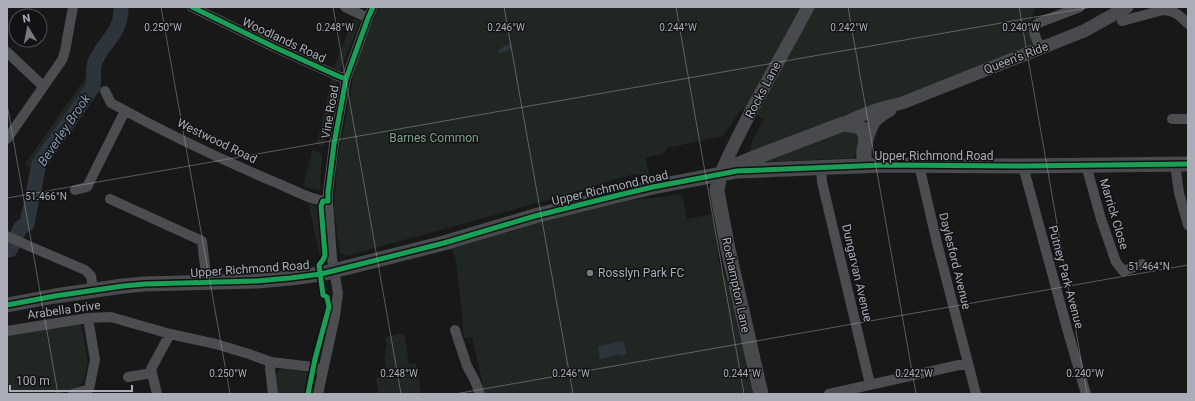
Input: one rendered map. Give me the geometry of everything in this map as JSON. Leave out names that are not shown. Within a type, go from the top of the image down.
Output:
[{"type":"highway","name":"Queen's Ride","points":[[720,175],[739,164],[843,124]]},
{"type":"highway","points":[[843,124],[861,128],[865,133],[867,140]]},
{"type":"highway","name":"Queen's Ride","points":[[864,166],[864,150],[867,140]]},
{"type":"highway","name":"Upper Richmond Road","points":[[7,305],[123,286],[257,281],[290,278],[335,271],[444,243],[535,216],[623,194],[738,171],[919,165],[1022,166],[1181,164]]},
{"type":"highway","name":"Roehampton Lane","points":[[720,175],[717,190],[719,202],[728,249],[761,394]]},
{"type":"main road","name":"Rocks Lane","points":[[720,175],[734,144],[808,7]]},
{"type":"main road","name":"Queen's Ride","points":[[843,124],[887,106],[902,102],[1041,49],[1084,31],[1127,7]]},
{"type":"main road","name":"Queen's Ride","points":[[867,140],[871,125],[877,118],[902,102]]},
{"type":"street","points":[[7,138],[62,60],[73,7]]},
{"type":"street","name":"Woodlands Road","points":[[192,7],[274,47],[346,79]]},
{"type":"street","points":[[345,7],[368,18]]},
{"type":"street","name":"Vine Road","points":[[318,394],[338,300],[338,291],[330,245],[328,201],[334,144],[346,79],[368,18],[374,7]]},
{"type":"street","points":[[1041,49],[1034,31],[1036,25],[1080,7]]},
{"type":"street","points":[[1122,21],[1164,10],[1170,10],[1178,14],[1188,24]]},
{"type":"street","points":[[7,52],[43,86]]},
{"type":"street","name":"Westwood Road","points":[[105,91],[111,103],[234,165],[306,196],[328,201]]},
{"type":"street","points":[[75,190],[87,186],[126,111]]},
{"type":"street","points":[[1172,119],[1188,119]]},
{"type":"street","points":[[1181,164],[1179,193],[1188,225]]},
{"type":"street","name":"Daylesford Avenue","points":[[919,165],[937,243],[976,394]]},
{"type":"street","name":"Marrick Close","points":[[1086,165],[1101,219],[1116,262],[1123,271],[1143,264]]},
{"type":"street","name":"Putney Park Avenue","points":[[1022,166],[1086,394]]},
{"type":"street","name":"Dungarvan Avenue","points":[[821,168],[822,182],[870,384]]},
{"type":"street","points":[[110,199],[202,241],[207,282]]},
{"type":"street","points":[[7,236],[85,270],[91,276],[93,290]]},
{"type":"street","name":"Arabella Drive","points":[[7,331],[88,318],[111,317],[170,334],[216,344],[271,362],[313,367],[323,370]]},
{"type":"street","points":[[73,394],[89,389],[96,360],[88,318]]},
{"type":"street","points":[[455,330],[467,366],[480,394]]},
{"type":"street","points":[[157,394],[151,369],[170,334]]},
{"type":"street","points":[[271,362],[270,368],[273,394]]},
{"type":"street","points":[[829,394],[968,363]]},
{"type":"street","points":[[128,377],[152,373]]},
{"type":"green space","name":"Barnes Common","points":[[380,7],[1037,7],[1034,10],[1032,19],[1034,44],[1022,50],[752,152],[750,152],[752,141],[764,119],[742,108],[723,136],[667,148],[665,153],[645,158],[650,177],[646,178],[636,174],[619,178],[566,195],[347,256],[340,253],[334,210],[337,163],[356,63]]},
{"type":"green space","points":[[353,19],[360,21],[340,71],[334,68]]},
{"type":"green space","points":[[91,70],[91,87],[32,170],[25,164]]},
{"type":"green space","points":[[332,77],[338,79],[324,146],[317,144]]},
{"type":"green space","points":[[849,128],[860,136],[858,155],[853,158],[764,162]]},
{"type":"green space","points":[[313,150],[322,154],[320,191],[303,186]]},
{"type":"green space","points":[[682,194],[687,219],[712,214],[716,232],[718,259],[729,286],[753,394],[485,394],[472,337],[464,338],[456,261],[452,249],[539,223],[627,201]]},
{"type":"green space","points":[[308,203],[323,209],[327,258],[321,261]]},
{"type":"green space","points":[[81,324],[88,362],[84,381],[73,391],[52,394],[7,394],[7,336]]},
{"type":"green space","points":[[404,333],[409,364],[416,363],[421,393],[427,394],[379,394],[376,378],[388,376],[384,357],[386,357],[385,349],[387,348],[385,337]]},
{"type":"green space","points":[[285,369],[309,373],[306,394],[277,394],[276,375],[278,370]]},
{"type":"shaded area","points":[[511,43],[512,48],[501,53],[498,51],[504,46]]},
{"type":"shaded area","points":[[623,341],[627,354],[620,356],[619,354],[600,359],[598,346]]},
{"type":"waterway","name":"Beverley Brook","points":[[18,233],[21,227],[27,224],[39,164],[93,87],[95,61],[118,26],[121,7]]},
{"type":"waterway","points":[[21,227],[22,213]]},
{"type":"waterway","name":"Beverley Brook","points":[[10,250],[12,246]]},
{"type":"cycle path","points":[[192,7],[274,47],[346,79]]},
{"type":"cycle path","points":[[308,394],[315,359],[329,307],[327,297],[323,295],[319,265],[325,255],[321,206],[323,201],[328,201],[334,144],[346,79],[373,7]]},
{"type":"cycle path","points":[[7,305],[123,286],[257,281],[321,274],[444,243],[535,216],[619,195],[737,171],[883,165],[1023,166],[1188,164]]},
{"type":"place","name":"Rosslyn Park FC","points":[[590,273]]}]
